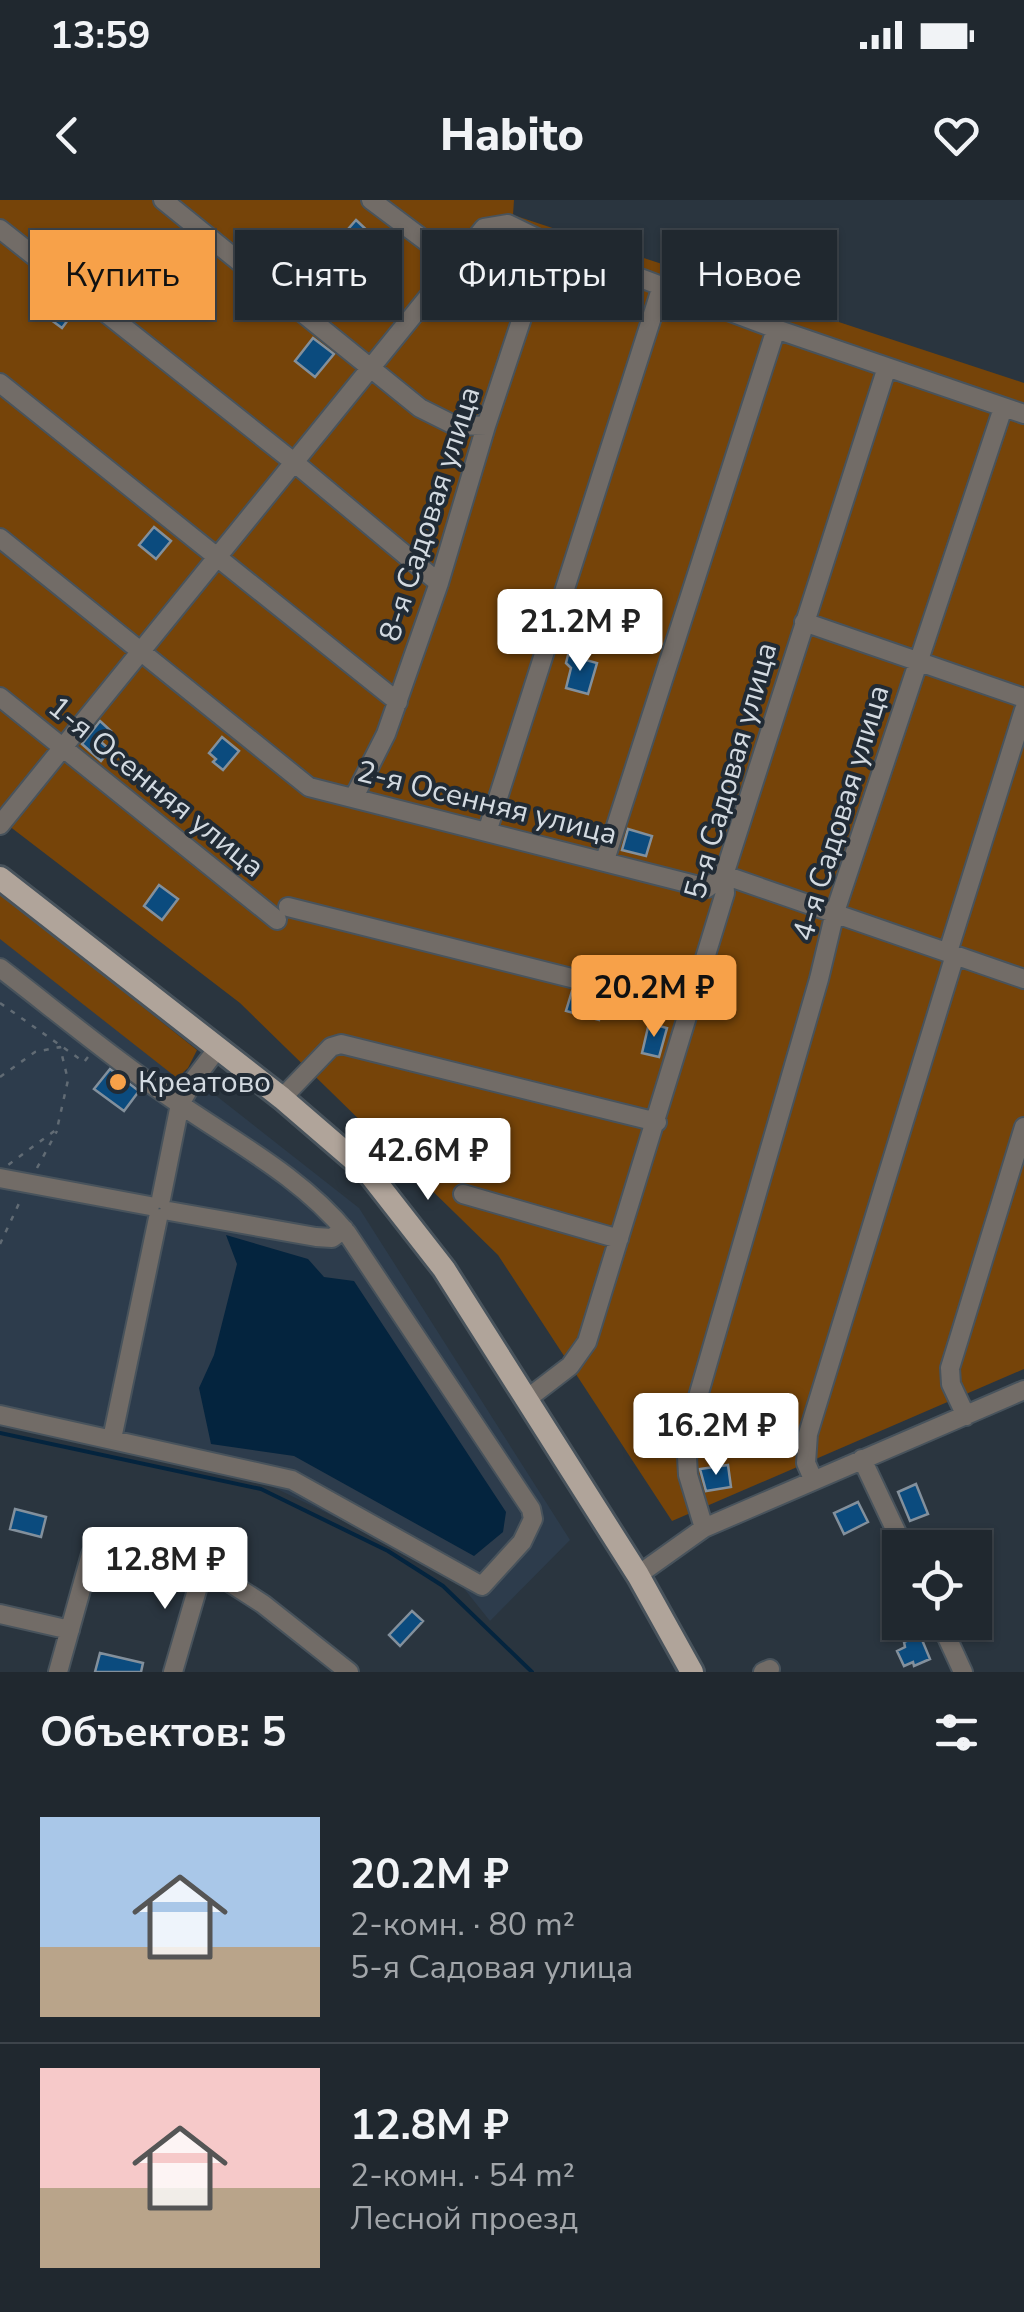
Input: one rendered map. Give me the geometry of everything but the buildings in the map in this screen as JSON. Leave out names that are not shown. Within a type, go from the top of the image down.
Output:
[{"type":"main road","points":[[0,878],[282,1098],[369,1173],[444,1269],[638,1575],[692,1672]]},
{"type":"street","points":[[163,200],[437,418],[454,425],[486,426]]},
{"type":"street","points":[[371,200],[422,238]]},
{"type":"street","points":[[482,230],[496,224],[520,230]]},
{"type":"street","points":[[0,229],[439,583]]},
{"type":"street","points":[[486,832],[662,286],[642,279]]},
{"type":"street","points":[[0,825],[422,305]]},
{"type":"street","name":"8-я Садовая улица","points":[[354,797],[398,702],[521,320]]},
{"type":"street","points":[[752,320],[1024,414]]},
{"type":"street","points":[[605,860],[776,329]]},
{"type":"street","name":"5-я Садовая улица","points":[[527,1399],[582,1353],[725,894],[724,875],[887,367]]},
{"type":"street","points":[[0,383],[398,702]]},
{"type":"street","name":"4-я Садовая улица","points":[[704,1528],[688,1474],[686,1438],[820,979],[835,912],[1003,408]]},
{"type":"street","name":"2-я Осенняя улица","points":[[0,538],[308,787],[708,888],[724,875],[1024,979]]},
{"type":"street","points":[[804,622],[1024,698]]},
{"type":"street","name":"1-я Осенняя улица","points":[[0,697],[282,914],[691,1008]]},
{"type":"street","points":[[814,1480],[806,1462],[808,1434],[1024,710]]},
{"type":"street","points":[[0,968],[320,1204],[344,1229],[533,1519],[522,1542],[482,1586],[292,1480],[0,1415]]},
{"type":"street","points":[[282,1098],[331,1047],[341,1044],[657,1122]]},
{"type":"street","points":[[112,1439],[180,1104],[194,1078],[218,1048]]},
{"type":"street","points":[[966,1416],[951,1384],[950,1368],[1024,1127]]},
{"type":"street","points":[[0,1175],[316,1237],[332,1238],[344,1229]]},
{"type":"street","points":[[464,1194],[619,1239]]},
{"type":"street","points":[[638,1575],[704,1528],[1024,1390]]},
{"type":"street","points":[[862,1459],[896,1530]]},
{"type":"street","points":[[58,1672],[91,1554],[105,1542],[204,1566],[263,1604],[349,1672]]},
{"type":"street","points":[[172,1672],[204,1566]]},
{"type":"street","points":[[0,1614],[70,1630]]},
{"type":"street","points":[[948,1640],[963,1672]]},
{"type":"path","points":[[0,1003],[84,1062],[99,1044]]},
{"type":"path","points":[[0,1077],[35,1052],[60,1047]]},
{"type":"path","points":[[0,1175],[57,1129],[68,1080],[60,1047]]},
{"type":"shaded area","points":[[0,200],[514,200],[513,215],[559,230],[422,230],[422,320],[642,320],[642,257],[662,264],[662,320],[832,320],[1024,383],[1024,1369],[672,1521],[498,1255],[240,1003],[0,819]]},
{"type":"shaded area","points":[[0,893],[197,1050],[188,1068],[177,1078],[0,939]]},
{"type":"shaded area","points":[[0,926],[359,1208],[570,1540],[490,1621],[462,1586],[391,1544],[260,1477],[0,1421]]},
{"type":"water","points":[[226,1235],[308,1259],[324,1277],[354,1281],[506,1512],[503,1532],[474,1556],[294,1456],[211,1444],[199,1388],[214,1355],[237,1264]]},
{"type":"waterway","points":[[0,1433],[261,1489],[388,1551],[443,1586],[532,1672]]},
{"type":"place","name":"Креатово","points":[[118,1082]]}]
